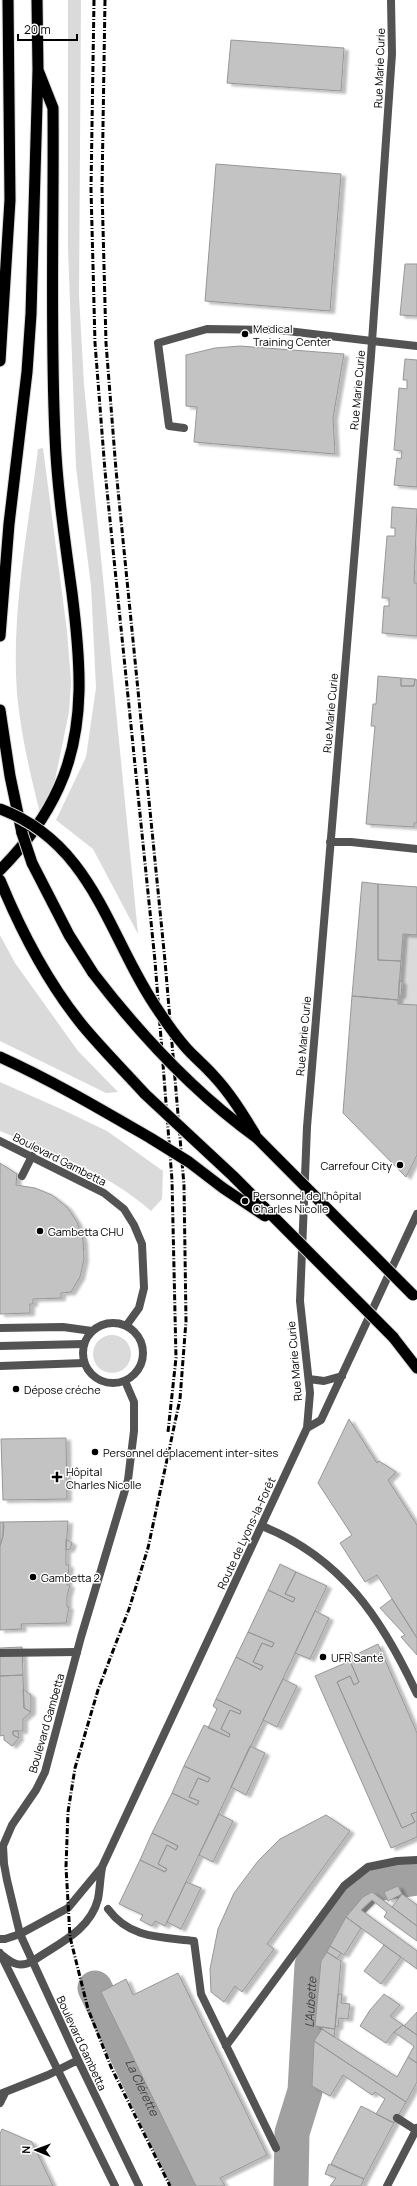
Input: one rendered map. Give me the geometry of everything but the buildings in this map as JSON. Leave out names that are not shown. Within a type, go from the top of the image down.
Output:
[{"type":"highway","points":[[0,360],[10,200],[8,0]]},
{"type":"highway","points":[[0,636],[10,516],[27,372],[35,204],[38,70],[37,0]]},
{"type":"highway","points":[[0,870],[20,850],[47,810],[60,786],[69,760],[80,699],[79,659],[56,460],[54,402],[54,108],[38,70]]},
{"type":"highway","points":[[0,710],[10,776],[22,833],[32,863],[66,929],[93,973],[118,1005],[187,1078],[228,1117],[257,1138],[415,1297]]},
{"type":"highway","points":[[0,809],[28,823],[56,843],[70,858],[89,883],[110,918],[160,1013],[192,1055],[213,1075],[238,1106],[257,1138]]},
{"type":"highway","points":[[0,880],[13,911],[36,955],[83,1025],[145,1094],[233,1176],[393,1337],[417,1368]]},
{"type":"highway","points":[[0,1058],[32,1072],[152,1139],[189,1162],[223,1188],[283,1228]]},
{"type":"street","name":"Rue Marie Curie","points":[[307,1428],[310,1394],[300,1301],[307,1127],[372,341],[392,54],[391,0]]},
{"type":"street","points":[[184,428],[169,426],[158,343],[208,329],[279,330],[417,346]]},
{"type":"street","points":[[330,842],[351,842],[417,850]]},
{"type":"street","name":"Boulevard Gambetta","points":[[0,1141],[104,1193],[124,1209],[134,1225],[142,1244],[144,1288],[139,1308],[126,1326]]},
{"type":"street","points":[[22,1176],[32,1156]]},
{"type":"street","name":"Route de Lyons-la-Forêt","points":[[0,1938],[5,1939],[20,1934],[68,1908],[102,1866],[307,1428],[321,1420],[417,1214]]},
{"type":"street","points":[[108,1323],[126,1326],[137,1336],[143,1349],[139,1368],[133,1376],[125,1381],[115,1383],[105,1382],[96,1378],[89,1372],[84,1363],[82,1353],[84,1344],[92,1331],[108,1323]]},
{"type":"street","points":[[0,1328],[64,1327],[92,1331]]},
{"type":"street","points":[[0,1346],[84,1344]]},
{"type":"street","points":[[0,1366],[84,1363]]},
{"type":"street","points":[[309,1379],[324,1381],[342,1376]]},
{"type":"street","name":"Boulevard Gambetta","points":[[125,1381],[134,1402],[134,1430],[128,1480],[77,1652],[45,1772],[36,1790],[12,1825],[3,1846],[4,1864],[20,1934],[78,2060],[139,2186]]},
{"type":"street","points":[[262,1526],[279,1533],[320,1557],[346,1580],[380,1624],[417,1694]]},
{"type":"street","points":[[0,1653],[77,1652]]},
{"type":"street","points":[[226,2046],[344,1886],[368,1867],[397,1861],[417,1860]]},
{"type":"street","name":"Route de Lyons-la-Forêt","points":[[0,1953],[17,1965],[25,1966],[70,1937],[85,1924],[93,1913],[98,1899],[102,1866]]},
{"type":"street","points":[[108,1909],[114,1917],[141,1935],[194,1940],[201,1994],[276,2148]]},
{"type":"street","points":[[0,1953],[115,2186]]},
{"type":"street","points":[[0,2103],[2,2094],[78,2060]]},
{"type":"street","points":[[387,2186],[416,2129],[397,2118]]},
{"type":"shaded area","points":[[68,0],[81,0],[79,296],[84,385],[138,934],[93,849],[56,820],[86,757],[96,688],[91,586],[76,467],[68,248]]},
{"type":"shaded area","points":[[43,448],[67,631],[71,682],[69,712],[54,785],[40,813],[23,739],[17,694],[16,633],[18,602],[38,449]]},
{"type":"shaded area","points":[[403,934],[417,935],[417,1005],[398,1004],[399,996],[401,995],[402,982],[399,981]]},
{"type":"shaded area","points":[[0,935],[15,963],[78,1051],[118,1092],[106,1093],[0,1041]]},
{"type":"shaded area","points":[[0,1082],[107,1131],[163,1171],[162,1199],[151,1211],[117,1185],[79,1165],[0,1131]]},
{"type":"shaded area","points":[[112,1335],[122,1338],[128,1344],[131,1354],[128,1364],[122,1370],[112,1373],[102,1370],[96,1364],[93,1354],[96,1344],[102,1338]]},
{"type":"waterway","name":"L'Aubette","points":[[291,2186],[292,2133],[305,2091],[312,1965],[342,1912],[368,1885],[417,1878]]},
{"type":"waterway","name":"La Clérette","points":[[95,1988],[190,2186]]},
{"type":"railway","points":[[94,0],[91,189],[95,343],[105,471],[155,961],[172,1180],[176,1358],[168,1432]]},
{"type":"railway","points":[[105,0],[102,189],[106,343],[116,470],[165,961],[184,1185],[186,1321],[180,1399],[148,1548],[129,1609],[98,1690],[75,1768],[68,1812],[66,1867],[70,1937],[88,2009],[111,2067],[170,2186]]},
{"type":"place","name":"Medical Training Center","points":[[245,334]]},
{"type":"place","name":"Carrefour City","points":[[400,1165]]},
{"type":"place","name":"Personnel de l'hôpital Charles Nicolle","points":[[245,1201]]},
{"type":"place","name":"Gambetta CHU","points":[[40,1231]]},
{"type":"place","name":"Dépose créche","points":[[16,1389]]},
{"type":"place","name":"Personnel déplacement inter-sites","points":[[95,1452]]},
{"type":"place","name":"Hôpital Charles Nicolle","points":[[57,1477]]},
{"type":"place","name":"Gambetta 2","points":[[33,1577]]},
{"type":"place","name":"UFR Santé","points":[[323,1657]]}]
